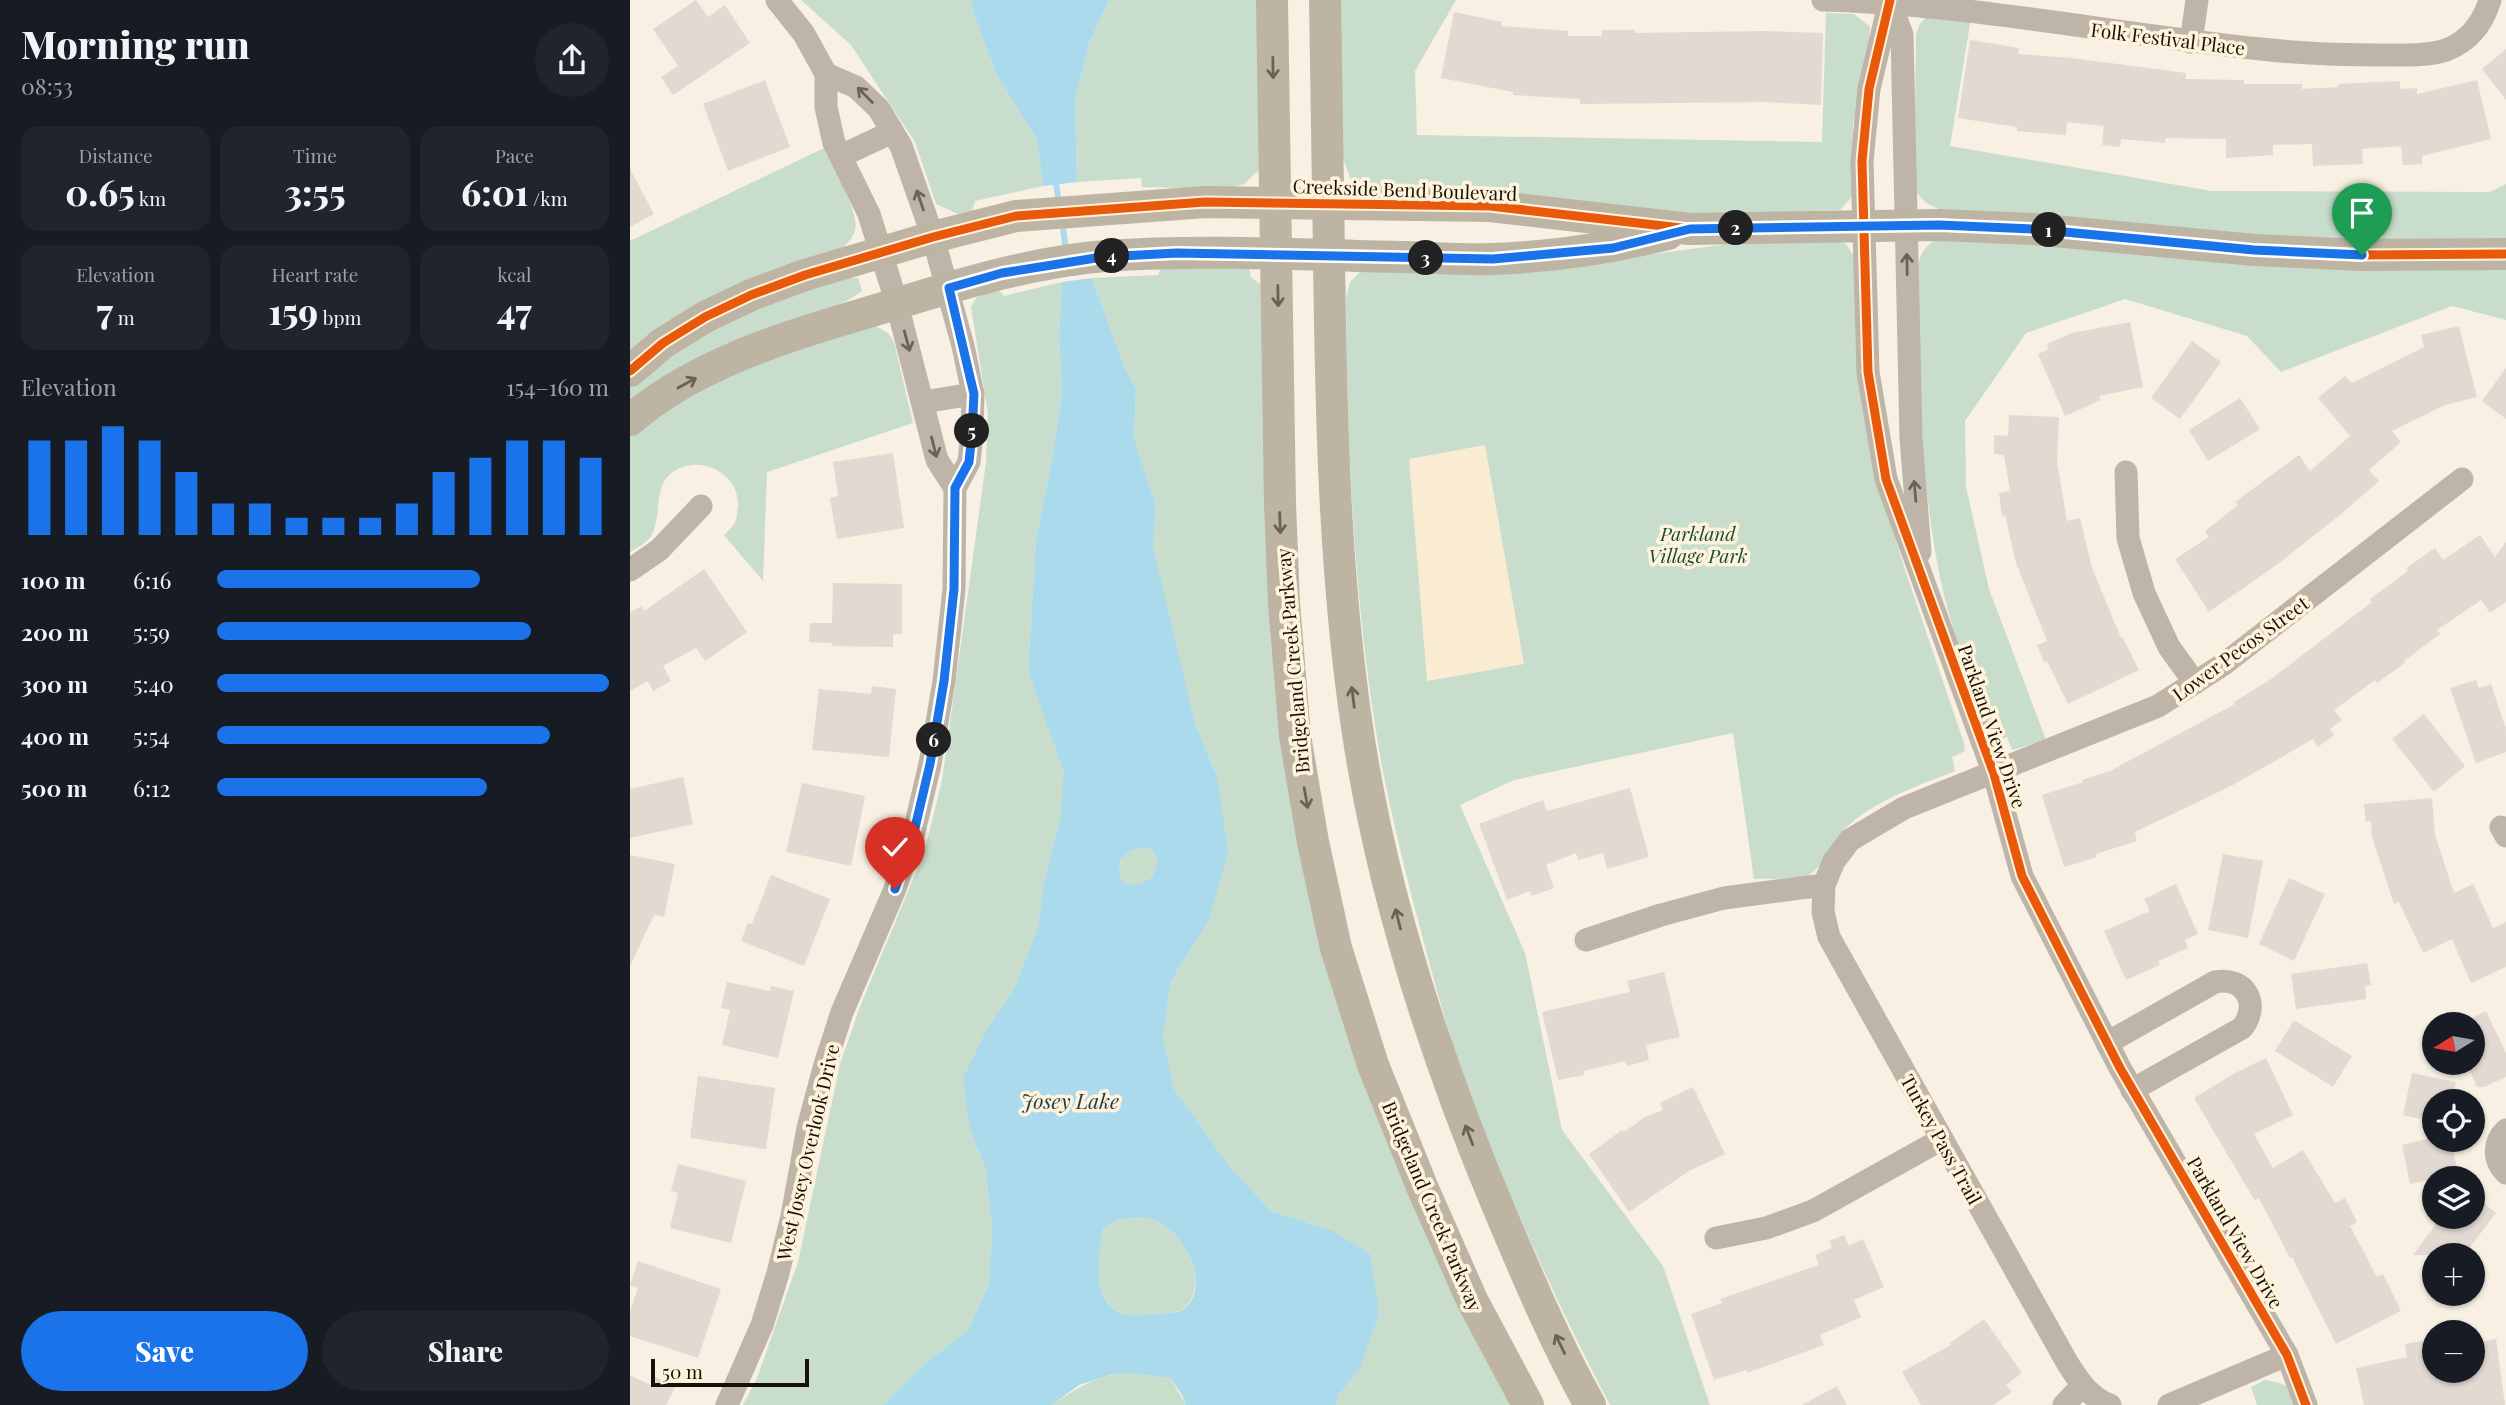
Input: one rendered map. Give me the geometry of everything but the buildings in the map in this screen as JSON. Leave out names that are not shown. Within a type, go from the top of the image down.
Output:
[{"type":"street","points":[[777,0],[804,34],[826,74],[826,107],[834,143],[869,214],[897,304],[937,460],[955,488]]},
{"type":"street","name":"Bridgeland Creek Parkway","points":[[1272,0],[1280,504],[1285,617],[1295,736],[1313,842],[1336,948],[1373,1065],[1472,1300],[1528,1405]]},
{"type":"street","points":[[1325,0],[1333,484],[1341,600],[1357,728],[1375,828],[1433,1042],[1480,1166],[1521,1263],[1590,1405]]},
{"type":"street","name":"Folk Festival Place","points":[[1823,0],[1890,1],[2191,42],[2320,55],[2418,55],[2446,50],[2471,35],[2485,15],[2490,0]]},
{"type":"street","points":[[2191,42],[2197,0]]},
{"type":"street","name":"Parkland View Drive","points":[[1890,1],[1902,35],[1911,438],[1923,583]]},
{"type":"street","name":"Parkland View Drive","points":[[1890,1],[1869,89],[1862,161],[1868,372],[1886,479],[1994,774],[2022,876],[2132,1090],[2287,1355],[2305,1405]]},
{"type":"street","name":"West Josey Overlook Drive","points":[[727,1405],[762,1325],[778,1273],[792,1216],[808,1128],[838,1023],[895,889],[914,832],[930,764],[947,655],[954,589],[955,488],[969,462],[974,394],[949,288],[901,146],[879,109],[856,87],[826,74]]},
{"type":"street","points":[[841,156],[892,132]]},
{"type":"street","name":"Creekside Bend Boulevard","points":[[630,370],[663,343],[705,317],[751,295],[805,275],[933,237],[1016,216],[1205,202],[1490,206],[1690,229],[1906,225],[2033,229],[2254,250],[2362,255],[2506,254]]},
{"type":"street","name":"Creekside Bend Boulevard","points":[[630,420],[671,392],[723,363],[824,325],[1002,273],[1102,257],[1177,253],[1493,259],[1613,248],[1690,229]]},
{"type":"street","points":[[923,402],[974,394]]},
{"type":"street","points":[[2126,472],[2128,538],[2144,593],[2169,647],[2194,683]]},
{"type":"street","name":"Lower Pecos Street","points":[[1824,886],[1834,861],[1850,840],[1905,808],[2158,706],[2224,664],[2462,479]]},
{"type":"street","points":[[630,570],[659,550],[701,506]]},
{"type":"street","points":[[1586,940],[1724,898],[1824,886]]},
{"type":"street","name":"Turkey Pass Trail","points":[[1824,886],[1823,912],[1829,937],[2082,1387]]},
{"type":"street","points":[[2107,1043],[2215,982],[2233,982],[2247,993],[2251,1012],[2242,1028],[2132,1090]]},
{"type":"street","points":[[2506,1130],[2500,1136],[2496,1153],[2498,1162],[2506,1172]]},
{"type":"street","points":[[1716,1238],[1766,1228],[1813,1211],[1942,1139]]},
{"type":"street","points":[[2169,1405],[2287,1355]]},
{"type":"street","points":[[2064,1405],[2082,1387],[2103,1403],[2110,1405]]},
{"type":"shaded area","points":[[1486,445],[1524,664],[1426,681],[1409,459]]},
{"type":"green space","points":[[801,0],[972,0],[972,9],[996,74],[1037,140],[1043,186],[975,201],[972,212],[958,214],[936,204],[915,142],[851,45]]},
{"type":"green space","points":[[1109,0],[1262,0],[1260,169],[1244,184],[1226,189],[1142,187],[1141,178],[1077,182],[1075,101],[1090,41]]},
{"type":"green space","points":[[1340,0],[1456,0],[1415,71],[1417,135],[1822,142],[1826,13],[1854,14],[1870,27],[1867,64],[1853,125],[1854,195],[1840,210],[1686,215],[1363,190],[1350,178],[1343,158]]},
{"type":"green space","points":[[1926,17],[1971,18],[1950,146],[2212,191],[2490,192],[2506,184],[2506,241],[2417,242],[2267,238],[2055,215],[1939,209],[1923,200],[1914,185],[1916,35],[1919,25]]},
{"type":"green space","points":[[824,148],[853,212],[855,230],[849,241],[833,254],[630,354],[630,241]]},
{"type":"green space","points":[[1939,238],[2506,267],[2506,320],[2452,306],[2281,372],[2247,336],[2125,299],[2026,333],[1965,421],[1966,487],[1989,589],[2046,740],[2012,750],[2007,737],[1995,742],[1960,649],[1943,591],[1929,511],[1920,390],[1918,268],[1924,250]]},
{"type":"green space","name":"Parkland Village Park","points":[[1834,240],[1846,244],[1855,258],[1881,488],[1903,564],[1965,751],[1952,757],[1955,771],[1900,794],[1861,816],[1843,831],[1813,872],[1795,878],[1754,879],[1733,733],[1514,780],[1460,805],[1525,953],[1562,1130],[1663,1266],[1710,1405],[1610,1405],[1533,1246],[1466,1083],[1438,995],[1397,838],[1379,748],[1361,618],[1350,459],[1346,298],[1350,282],[1361,271],[1625,258],[1743,242]],"holes":[[[1485,445],[1524,664],[1427,681],[1409,459]]]},
{"type":"green space","points":[[1161,267],[1249,268],[1251,277],[1258,283],[1264,282],[1309,852],[1517,1405],[1336,1405],[1337,1395],[1360,1369],[1331,1230],[1271,1211],[1230,1167],[1174,1089],[1163,1037],[1171,981],[1209,920],[1217,777],[1195,723],[1162,590],[1153,546],[1156,505],[1134,438],[1136,389],[1124,366],[1092,278],[1158,275]]},
{"type":"green space","points":[[839,278],[858,278],[862,291],[630,405],[630,384],[736,311]]},
{"type":"green space","points":[[1062,282],[1059,336],[1062,391],[1053,454],[1036,538],[1028,671],[1065,772],[1060,820],[1044,881],[1038,927],[1014,989],[987,1029],[970,1130],[985,1167],[992,1227],[989,1284],[968,1330],[924,1364],[883,1405],[743,1405],[757,1378],[798,1262],[840,1064],[861,1004],[924,853],[942,781],[986,462],[988,414],[971,307],[978,295],[996,287],[1004,296]]},
{"type":"green space","points":[[872,324],[888,333],[894,342],[913,423],[767,472],[763,581],[724,535],[737,517],[737,495],[733,485],[726,476],[706,466],[684,467],[667,478],[662,485],[657,520],[651,536],[630,552],[630,432],[739,366]]},
{"type":"green space","points":[[1147,848],[1154,851],[1157,861],[1153,876],[1139,883],[1123,883],[1119,873],[1121,859],[1132,850]]},
{"type":"green space","points":[[1140,1217],[1159,1222],[1170,1230],[1186,1249],[1191,1261],[1195,1273],[1193,1296],[1179,1311],[1127,1315],[1113,1308],[1101,1289],[1099,1264],[1103,1228],[1117,1220]]},
{"type":"green space","points":[[1128,1373],[1170,1378],[1186,1405],[1052,1405],[1096,1380]]},
{"type":"green space","points":[[2265,1380],[2290,1389],[2297,1405],[2257,1405],[2251,1387]]},
{"type":"water","points":[[972,0],[1109,0],[1090,41],[1075,101],[1077,182],[1043,186],[1037,140],[996,74],[972,9]]},
{"type":"water","name":"Josey Lake","points":[[1092,278],[1124,366],[1136,389],[1134,438],[1156,505],[1153,547],[1195,723],[1217,777],[1228,852],[1209,920],[1171,981],[1163,1037],[1174,1089],[1230,1167],[1271,1211],[1331,1230],[1370,1254],[1379,1313],[1360,1369],[1338,1395],[1336,1405],[1186,1405],[1170,1378],[1128,1373],[1110,1375],[1079,1385],[1052,1405],[883,1405],[924,1364],[968,1330],[989,1284],[992,1227],[985,1167],[970,1130],[963,1078],[987,1029],[1014,989],[1038,927],[1044,881],[1060,820],[1064,772],[1028,671],[1036,538],[1053,454],[1062,391],[1059,336],[1062,282]],"holes":[[[1147,848],[1154,851],[1157,861],[1153,876],[1139,883],[1123,883],[1119,873],[1121,859],[1132,850]],[[1140,1217],[1159,1222],[1170,1230],[1186,1249],[1195,1273],[1196,1285],[1187,1306],[1180,1311],[1127,1315],[1113,1308],[1101,1289],[1099,1264],[1103,1228],[1117,1220]]]},
{"type":"waterway","points":[[1055,179],[1059,202]]},
{"type":"waterway","points":[[1062,220],[1066,251]]},
{"type":"cycle path","points":[[1890,0],[1869,89],[1862,161],[1868,372],[1886,479],[1994,774],[2022,876],[2120,1068],[2287,1355],[2306,1405]]},
{"type":"cycle path","points":[[630,371],[663,343],[705,317],[751,295],[805,275],[933,237],[1016,216],[1205,202],[1490,206],[1690,229],[1939,225],[2033,229],[2254,250],[2362,255],[2506,254]]},
{"type":"route","points":[[895,889],[914,832],[930,764],[944,681],[954,589],[955,488],[969,462],[972,433],[974,394],[949,288],[1002,273],[1102,257],[1177,253],[1493,259],[1613,248],[1690,229],[1939,225],[2033,229],[2254,250],[2362,255]]}]
